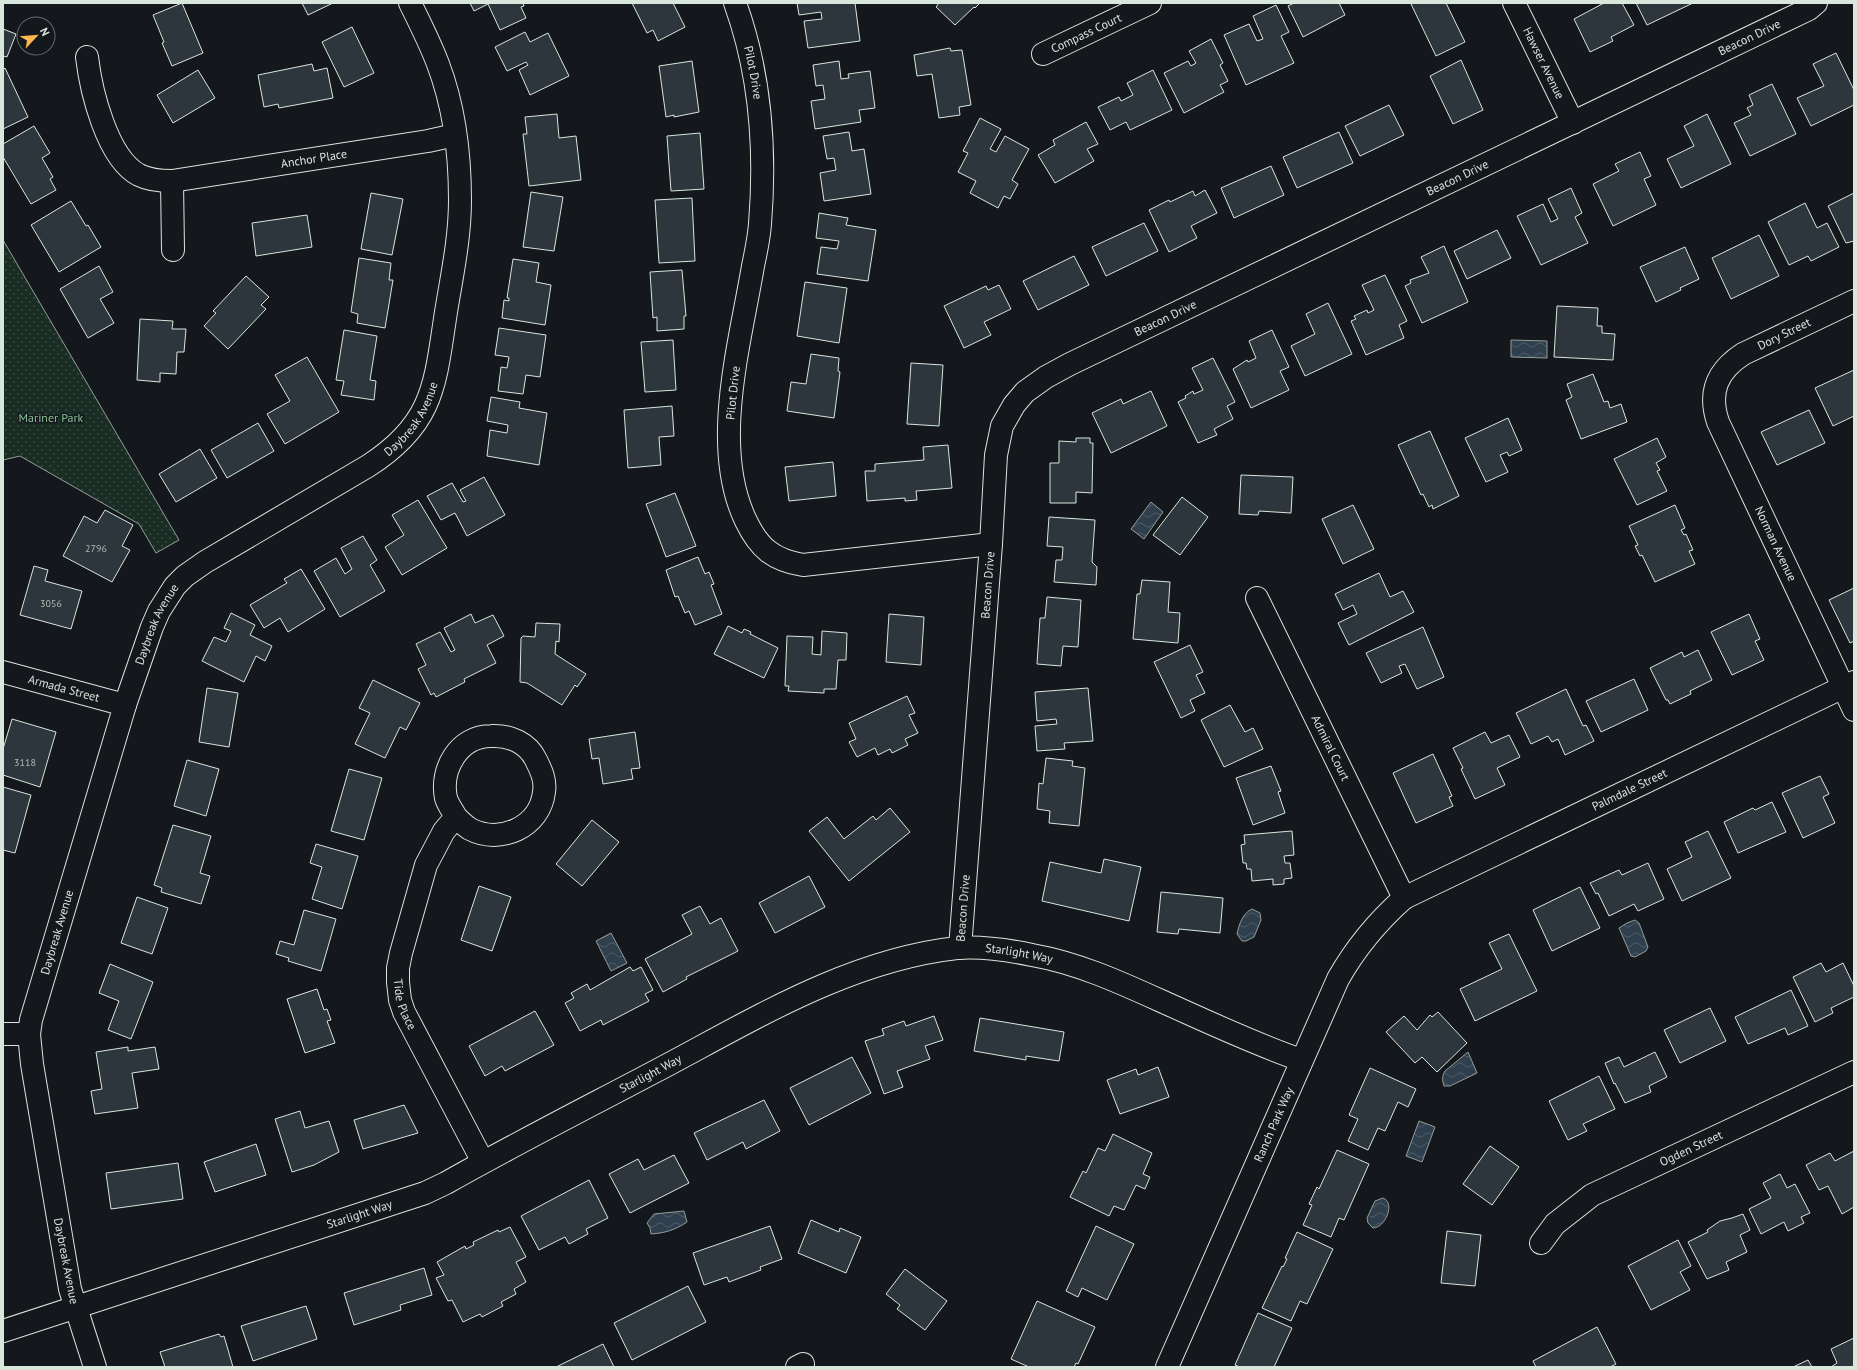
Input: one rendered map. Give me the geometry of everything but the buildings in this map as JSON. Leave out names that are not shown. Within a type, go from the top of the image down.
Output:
[{"type":"street","name":"Daybreak Avenue","points":[[95,1367],[75,1308],[66,1271],[29,1034],[35,1003],[125,705],[159,610],[175,586],[185,576],[205,562],[381,458],[402,440],[422,414],[429,401],[438,367],[459,225],[460,178],[455,135],[444,83],[438,64],[410,3]]},
{"type":"street","name":"Pilot Drive","points":[[735,3],[753,67],[760,120],[762,173],[760,225],[731,391],[729,422],[733,485],[744,515],[758,541],[768,552],[788,563],[803,565],[991,544]]},
{"type":"street","name":"Compass Court","points":[[1043,54],[1150,3]]},
{"type":"street","name":"Hawser Avenue","points":[[1514,3],[1573,123]]},
{"type":"street","name":"Beacon Drive","points":[[960,948],[991,544],[996,456],[1002,426],[1008,413],[1025,392],[1046,377],[1070,364],[1573,123],[1809,8],[1816,3]]},
{"type":"street","name":"Anchor Place","points":[[86,57],[89,79],[100,118],[122,160],[130,169],[140,175],[156,180],[172,182],[428,141],[455,135]]},
{"type":"street","points":[[172,182],[173,250]]},
{"type":"street","name":"Dory Street","points":[[1720,375],[1728,365],[1743,354],[1854,301]]},
{"type":"street","name":"Norman Avenue","points":[[1720,375],[1716,384],[1714,399],[1718,422],[1849,684],[1854,710]]},
{"type":"street","name":"Admiral Court","points":[[1257,598],[1404,898]]},
{"type":"street","name":"Armada Street","points":[[3,672],[125,705]]},
{"type":"street","name":"Palmdale Street","points":[[1404,898],[1849,684]]},
{"type":"street","points":[[485,736],[502,736],[519,741],[533,752],[544,775],[544,792],[539,809],[528,822],[519,829],[503,835],[485,835],[469,829],[456,817],[446,800],[444,782],[448,765],[458,750],[469,742],[485,736]]},
{"type":"street","name":"Tide Place","points":[[456,817],[444,831],[426,865],[398,968],[398,982],[400,1000],[411,1027],[483,1162]]},
{"type":"street","name":"Ranch Park Way","points":[[1167,1367],[1338,979],[1350,957],[1384,916],[1404,898]]},
{"type":"street","name":"Starlight Way","points":[[3,1331],[398,1203],[446,1184],[483,1162],[770,1011],[843,977],[908,957],[960,948],[994,949],[1031,954],[1099,973],[1266,1047],[1301,1060]]},
{"type":"street","points":[[3,1034],[29,1034]]},
{"type":"street","name":"Ogden Street","points":[[1542,1243],[1555,1224],[1592,1195],[1854,1072]]},
{"type":"green space","name":"Mariner Park","points":[[3,240],[179,540],[156,553],[139,524],[20,456],[3,460]]},
{"type":"water","points":[[1511,340],[1547,341],[1547,358],[1511,357]]},
{"type":"water","points":[[1151,502],[1163,512],[1144,539],[1131,529]]},
{"type":"water","points":[[1252,909],[1260,913],[1261,920],[1254,937],[1246,941],[1242,941],[1237,934],[1239,926],[1246,913]]},
{"type":"water","points":[[1635,920],[1639,923],[1648,947],[1646,951],[1635,957],[1631,956],[1619,928]]},
{"type":"water","points":[[611,933],[627,963],[611,971],[596,941]]},
{"type":"water","points":[[1468,1052],[1477,1073],[1450,1086],[1444,1086],[1443,1075],[1445,1071]]},
{"type":"water","points":[[1419,1121],[1435,1127],[1422,1162],[1406,1156]]},
{"type":"water","points":[[1383,1198],[1389,1205],[1389,1210],[1385,1220],[1377,1227],[1373,1228],[1368,1223],[1367,1218],[1375,1201]]},
{"type":"water","points":[[684,1211],[687,1222],[670,1231],[651,1234],[647,1223],[654,1214]]}]
